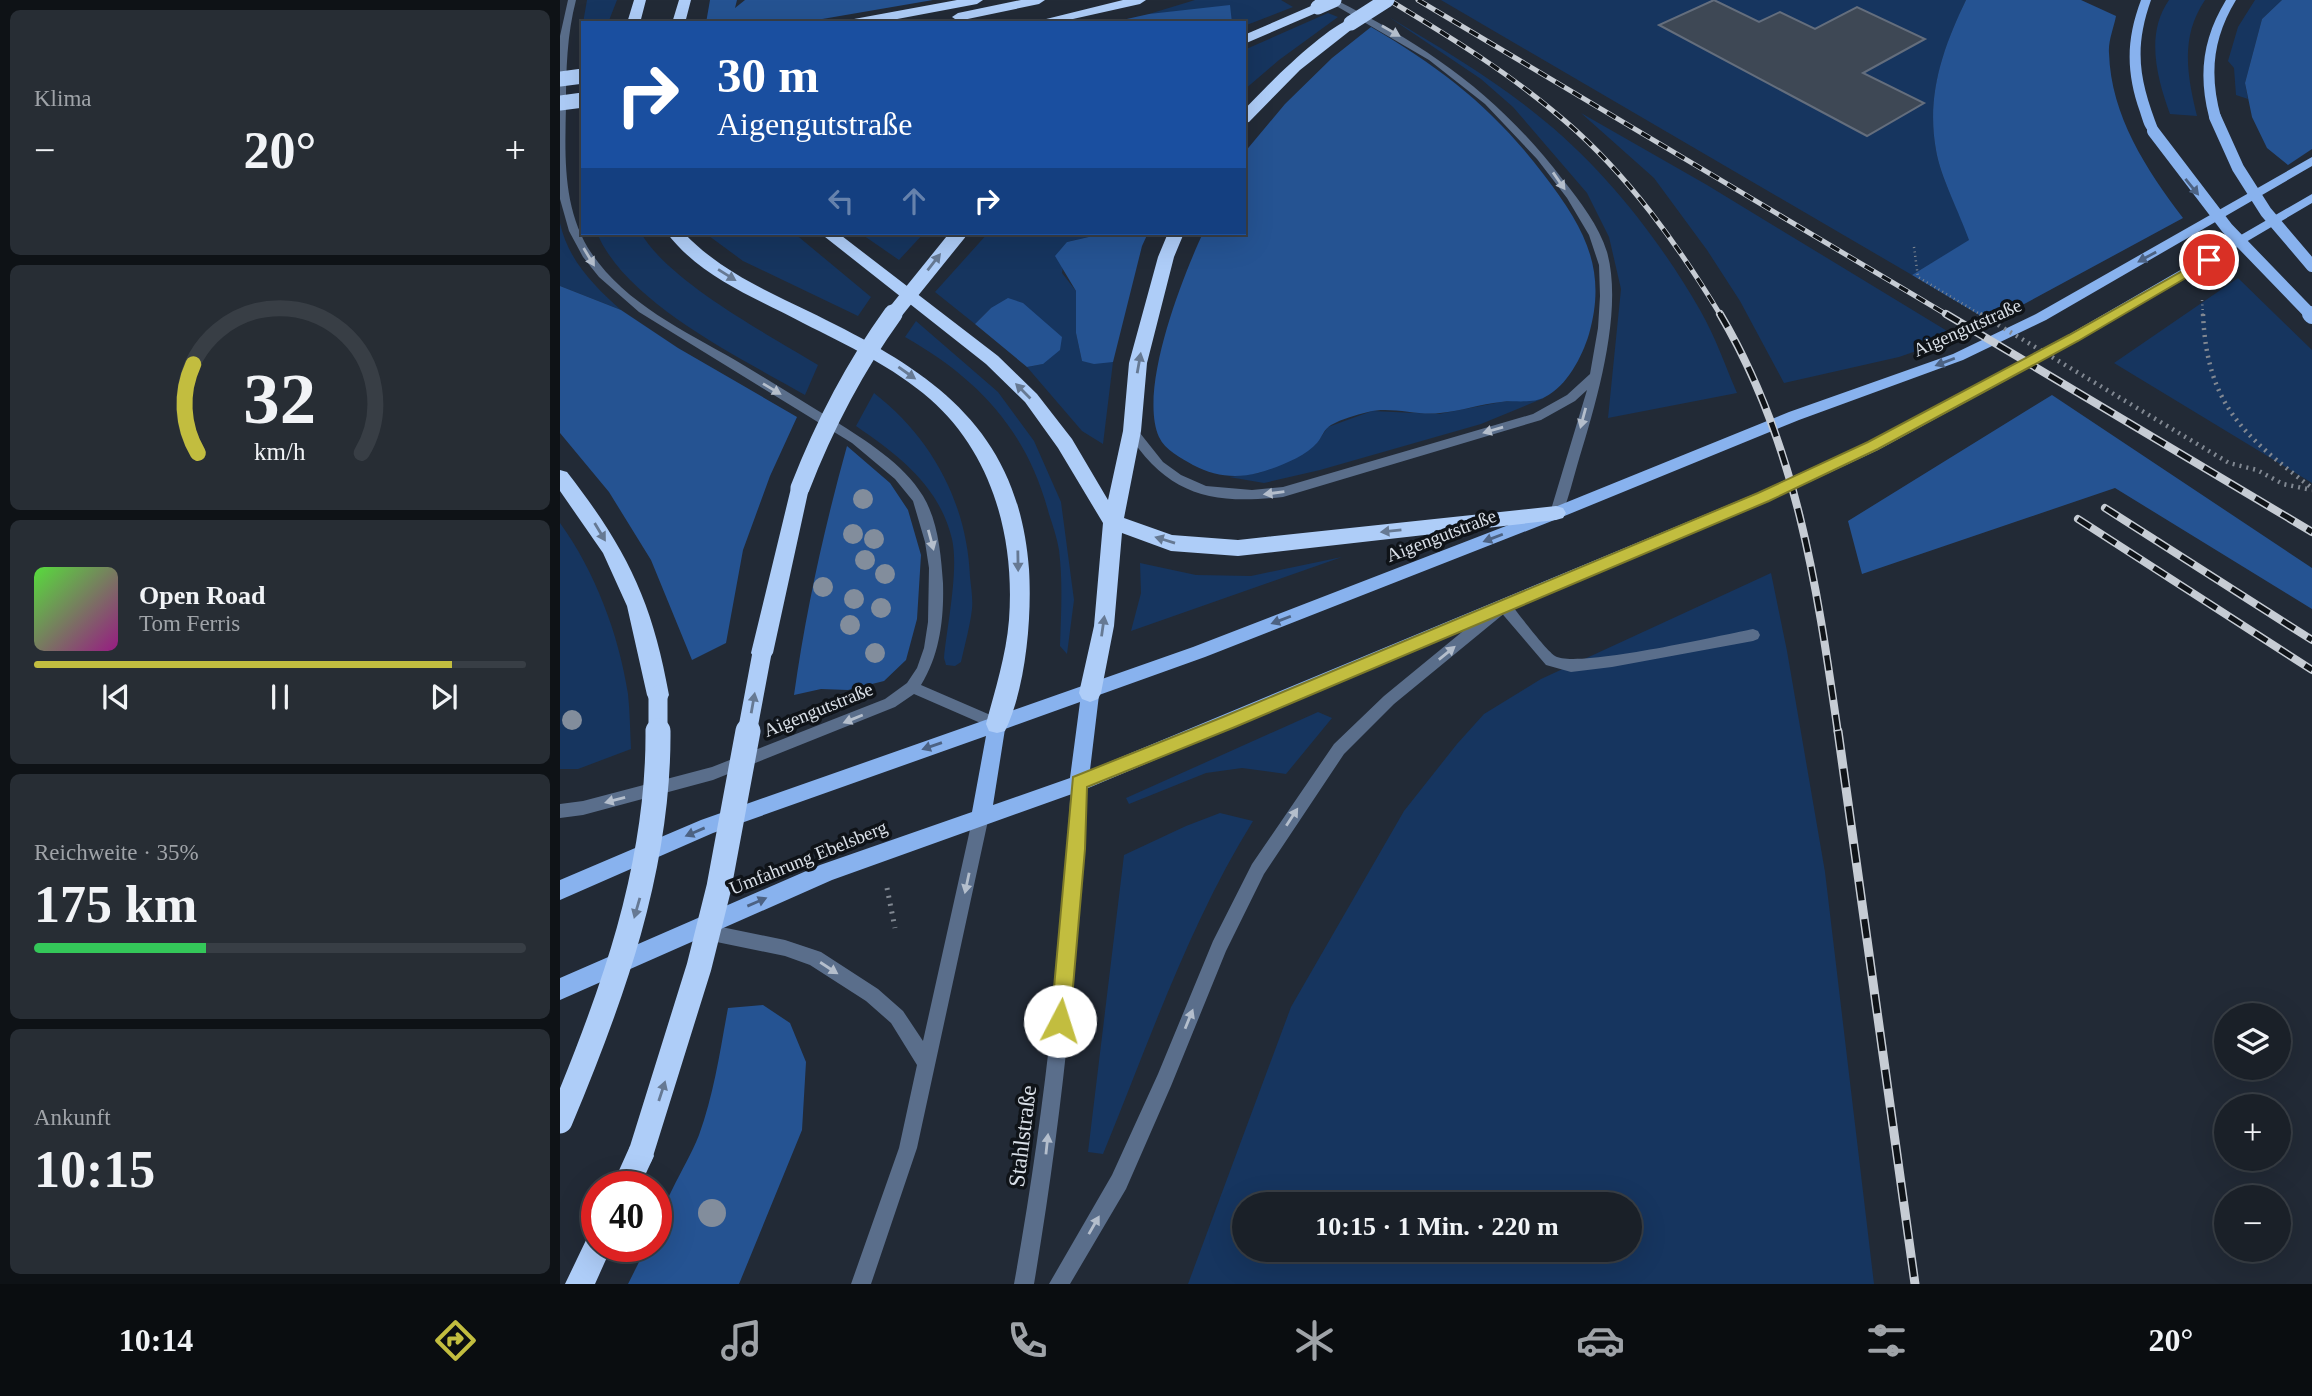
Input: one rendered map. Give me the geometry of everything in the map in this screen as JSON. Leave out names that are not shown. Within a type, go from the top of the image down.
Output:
[{"type":"highway","points":[[634,21],[640,0]]},
{"type":"highway","points":[[679,21],[685,0]]},
{"type":"highway","points":[[865,21],[977,0]]},
{"type":"highway","points":[[935,21],[1038,0]]},
{"type":"highway","points":[[1045,21],[1140,0]]},
{"type":"highway","points":[[1246,117],[1266,93],[1306,57],[1387,0]]},
{"type":"highway","points":[[1246,39],[1328,2]]},
{"type":"highway","points":[[560,79],[581,76]]},
{"type":"highway","points":[[560,103],[581,100]]},
{"type":"highway","points":[[677,235],[687,248],[731,278],[898,367],[939,396],[973,431],[1003,487],[1017,548],[1019,620],[1010,674],[997,724]]},
{"type":"highway","points":[[831,235],[992,360],[1031,398],[1065,444],[1092,492],[1114,523],[1171,543],[1238,548],[1556,513]]},
{"type":"highway","points":[[633,1171],[699,967],[719,887],[762,653],[800,488],[835,406],[858,365],[893,313],[957,235]]},
{"type":"highway","points":[[1090,693],[1104,626],[1114,523],[1132,431],[1138,363],[1166,257],[1175,235]]},
{"type":"highway","points":[[560,477],[586,510],[618,562],[644,625],[659,695],[660,745],[641,894],[615,982],[560,1121]]},
{"type":"highway","points":[[580,1284],[590,1262]]},
{"type":"main road","points":[[2146,0],[2135,26],[2132,68],[2153,131],[2184,177],[2224,226],[2312,316]]},
{"type":"main road","points":[[2231,0],[2210,40],[2206,63],[2209,99],[2238,168],[2266,212],[2312,266]]},
{"type":"main road","name":"Aigengutstraße","points":[[997,724],[1090,693],[1556,513],[1794,416],[1958,357],[2041,317],[2312,161]]},
{"type":"main road","points":[[1090,693],[1079,783],[1763,497],[1873,446],[2073,338],[2312,198]]},
{"type":"main road","points":[[560,890],[708,826],[997,724],[981,816]]},
{"type":"main road","name":"Umfahrung Ebelsberg","points":[[560,989],[879,851],[1079,783]]},
{"type":"street","points":[[572,0],[563,46],[561,138],[562,186],[574,231],[597,270],[620,293],[667,325],[856,440],[884,461],[918,499],[934,545],[937,604],[926,662],[912,687],[997,724]]},
{"type":"street","points":[[1328,2],[1391,30],[1474,86],[1519,130],[1575,202],[1595,236],[1604,262],[1603,330],[1595,376],[1556,513]]},
{"type":"street","points":[[1132,431],[1163,469],[1191,484],[1219,494],[1248,496],[1283,492],[1537,417],[1571,398],[1595,376]]},
{"type":"street","points":[[1059,1284],[1119,1182],[1219,947],[1258,869],[1339,750],[1366,721],[1504,606],[1551,661],[1571,666],[1752,635]]},
{"type":"street","name":"Aigengutstraße","points":[[560,811],[583,808],[713,773],[891,704],[912,687]]},
{"type":"street","name":"Stahlstraße","points":[[1024,1284],[1042,1185],[1059,1035],[1076,849],[1079,783]]},
{"type":"street","points":[[861,1284],[908,1148],[981,816]]},
{"type":"street","points":[[694,929],[786,948],[815,958],[872,995],[897,1017],[927,1064]]},
{"type":"path","points":[[1914,247],[1918,276],[2229,463],[2257,470],[2283,484],[2312,489]]},
{"type":"path","points":[[2202,293],[2207,362],[2216,390],[2234,417],[2269,455],[2312,489]]},
{"type":"path","points":[[879,851],[895,928]]},
{"type":"shaded area","points":[[587,0],[617,0],[609,21],[583,21]]},
{"type":"shaded area","points":[[710,0],[737,0],[735,8],[745,0],[933,0],[811,21],[706,21]]},
{"type":"shaded area","points":[[1195,0],[1281,0],[1293,7],[1246,25],[1246,21],[1149,14]]},
{"type":"shaded area","points":[[1441,0],[1966,0],[1950,36],[1939,73],[1933,130],[1942,171],[1970,240],[1912,275]]},
{"type":"shaded area","points":[[1966,0],[2081,0],[2116,16],[2109,48],[2116,98],[2144,161],[2183,218],[1991,322],[1912,275],[1969,240],[1942,171],[1933,130],[1939,72],[1950,36]]},
{"type":"shaded area","points":[[2169,0],[2205,0],[2192,28],[2188,56],[2197,116],[2170,114],[2161,86],[2155,42],[2157,27]]},
{"type":"shaded area","points":[[2255,0],[2282,0],[2262,19],[2245,83],[2248,99],[2236,95],[2234,68],[2228,61],[2238,27]]},
{"type":"shaded area","points":[[2282,0],[2312,0],[2312,149],[2288,165],[2267,148],[2252,117],[2245,83],[2262,19]]},
{"type":"shaded area","points":[[1230,5],[1232,21],[1118,21],[1149,14]]},
{"type":"shaded area","points":[[1328,13],[1338,17],[1279,60],[1246,88],[1246,49]]},
{"type":"shaded area","points":[[1389,17],[1501,87],[1584,156],[1627,204],[1684,283],[1710,330],[1737,393],[1608,418],[1621,289],[1609,237],[1587,193],[1513,107],[1481,79]]},
{"type":"shaded area","points":[[1371,27],[1444,75],[1506,130],[1558,194],[1588,249],[1595,288],[1589,334],[1578,361],[1567,378],[1553,392],[1540,399],[1506,401],[1440,413],[1377,410],[1331,425],[1312,448],[1273,468],[1241,476],[1209,472],[1183,460],[1165,446],[1159,437],[1154,417],[1154,392],[1165,334],[1184,277],[1202,235],[1246,235],[1246,151],[1285,104],[1332,58]]},
{"type":"shaded area","points":[[1581,113],[1707,185],[1957,337],[1899,357],[1784,383],[1740,301],[1707,250],[1654,178]]},
{"type":"shaded area","points":[[560,223],[569,249],[583,271],[621,310],[560,286]]},
{"type":"shaded area","points":[[598,235],[642,235],[655,252],[696,288],[818,365],[805,395],[688,326],[633,283],[612,259]]},
{"type":"shaded area","points":[[708,235],[796,235],[871,297],[858,316],[743,261]]},
{"type":"shaded area","points":[[863,235],[922,235],[899,260]]},
{"type":"shaded area","points":[[986,235],[1097,235],[1067,242],[1062,273],[1076,291],[1076,333],[1082,361],[1113,362],[1103,444],[1082,431],[1027,367],[1043,364],[991,308],[975,324],[935,292]]},
{"type":"shaded area","points":[[1097,235],[1147,235],[1113,362],[1094,364],[1082,361],[1076,333],[1076,291],[1055,256],[1067,242]]},
{"type":"shaded area","points":[[2238,278],[2312,350],[2312,483],[2114,363]]},
{"type":"shaded area","points":[[560,286],[621,310],[678,348],[797,417],[770,476],[743,550],[726,643],[692,660],[651,560],[609,492],[560,433]]},
{"type":"shaded area","points":[[1008,298],[1023,303],[1062,337],[1060,350],[1043,364],[1027,367],[975,324],[991,308]]},
{"type":"shaded area","points":[[916,321],[998,392],[1034,441],[1061,502],[1074,600],[1067,654],[1060,646],[1061,586],[1058,546],[1040,484],[1028,457],[996,410],[977,390],[932,353],[905,337]]},
{"type":"shaded area","points":[[874,393],[895,411],[929,451],[954,498],[962,523],[972,605],[961,662],[955,666],[946,665],[944,658],[953,582],[952,539],[946,520],[927,487],[901,460],[856,426]]},
{"type":"shaded area","points":[[2052,395],[2312,568],[2312,609],[2115,488],[1862,574],[1848,521]]},
{"type":"shaded area","points":[[1544,398],[1481,424],[1320,470],[1264,483],[1229,477],[1259,473],[1316,444],[1328,427],[1372,411],[1439,414],[1501,402]]},
{"type":"shaded area","points":[[847,446],[890,483],[908,510],[921,555],[917,619],[906,660],[884,681],[848,690],[821,689],[794,695],[816,570]]},
{"type":"shaded area","points":[[560,523],[584,562],[604,604],[628,694],[631,749],[578,769],[560,769]]},
{"type":"shaded area","points":[[1342,557],[1131,631],[1141,593],[1140,563],[1196,575],[1251,576]]},
{"type":"shaded area","points":[[1771,573],[1825,872],[1874,1284],[1188,1284],[1291,1007],[1404,811],[1484,714],[1541,679]]},
{"type":"shaded area","points":[[1318,712],[1332,718],[1286,774],[1242,768],[1206,773],[1129,804],[1126,798]]},
{"type":"shaded area","points":[[1220,813],[1253,821],[1230,860],[1190,942],[1103,1154],[1088,1152],[1124,855]]},
{"type":"shaded area","points":[[763,1005],[790,1023],[806,1062],[802,1130],[739,1284],[628,1284],[639,1262],[672,1262],[672,1191],[704,1120],[728,1008]]},
{"type":"building","points":[[1714,0],[1759,22],[1780,12],[1815,29],[1857,7],[1925,39],[1863,73],[1924,103],[1867,136],[1659,25]]},
{"type":"railway","points":[[1389,0],[1502,72],[1588,142],[1651,212],[1721,316]]},
{"type":"railway","points":[[1418,0],[1949,316]]},
{"type":"railway","points":[[1720,314],[1746,363],[1786,465],[1812,571],[1838,733]]},
{"type":"railway","points":[[1946,314],[2312,532]]},
{"type":"railway","points":[[2105,508],[2312,640]]},
{"type":"railway","points":[[2078,519],[2312,670]]},
{"type":"railway","points":[[1838,731],[1915,1284]]},
{"type":"route","points":[[1060,1021],[1076,849],[1079,783],[1763,497],[1873,446],[2073,338],[2209,260]]}]
